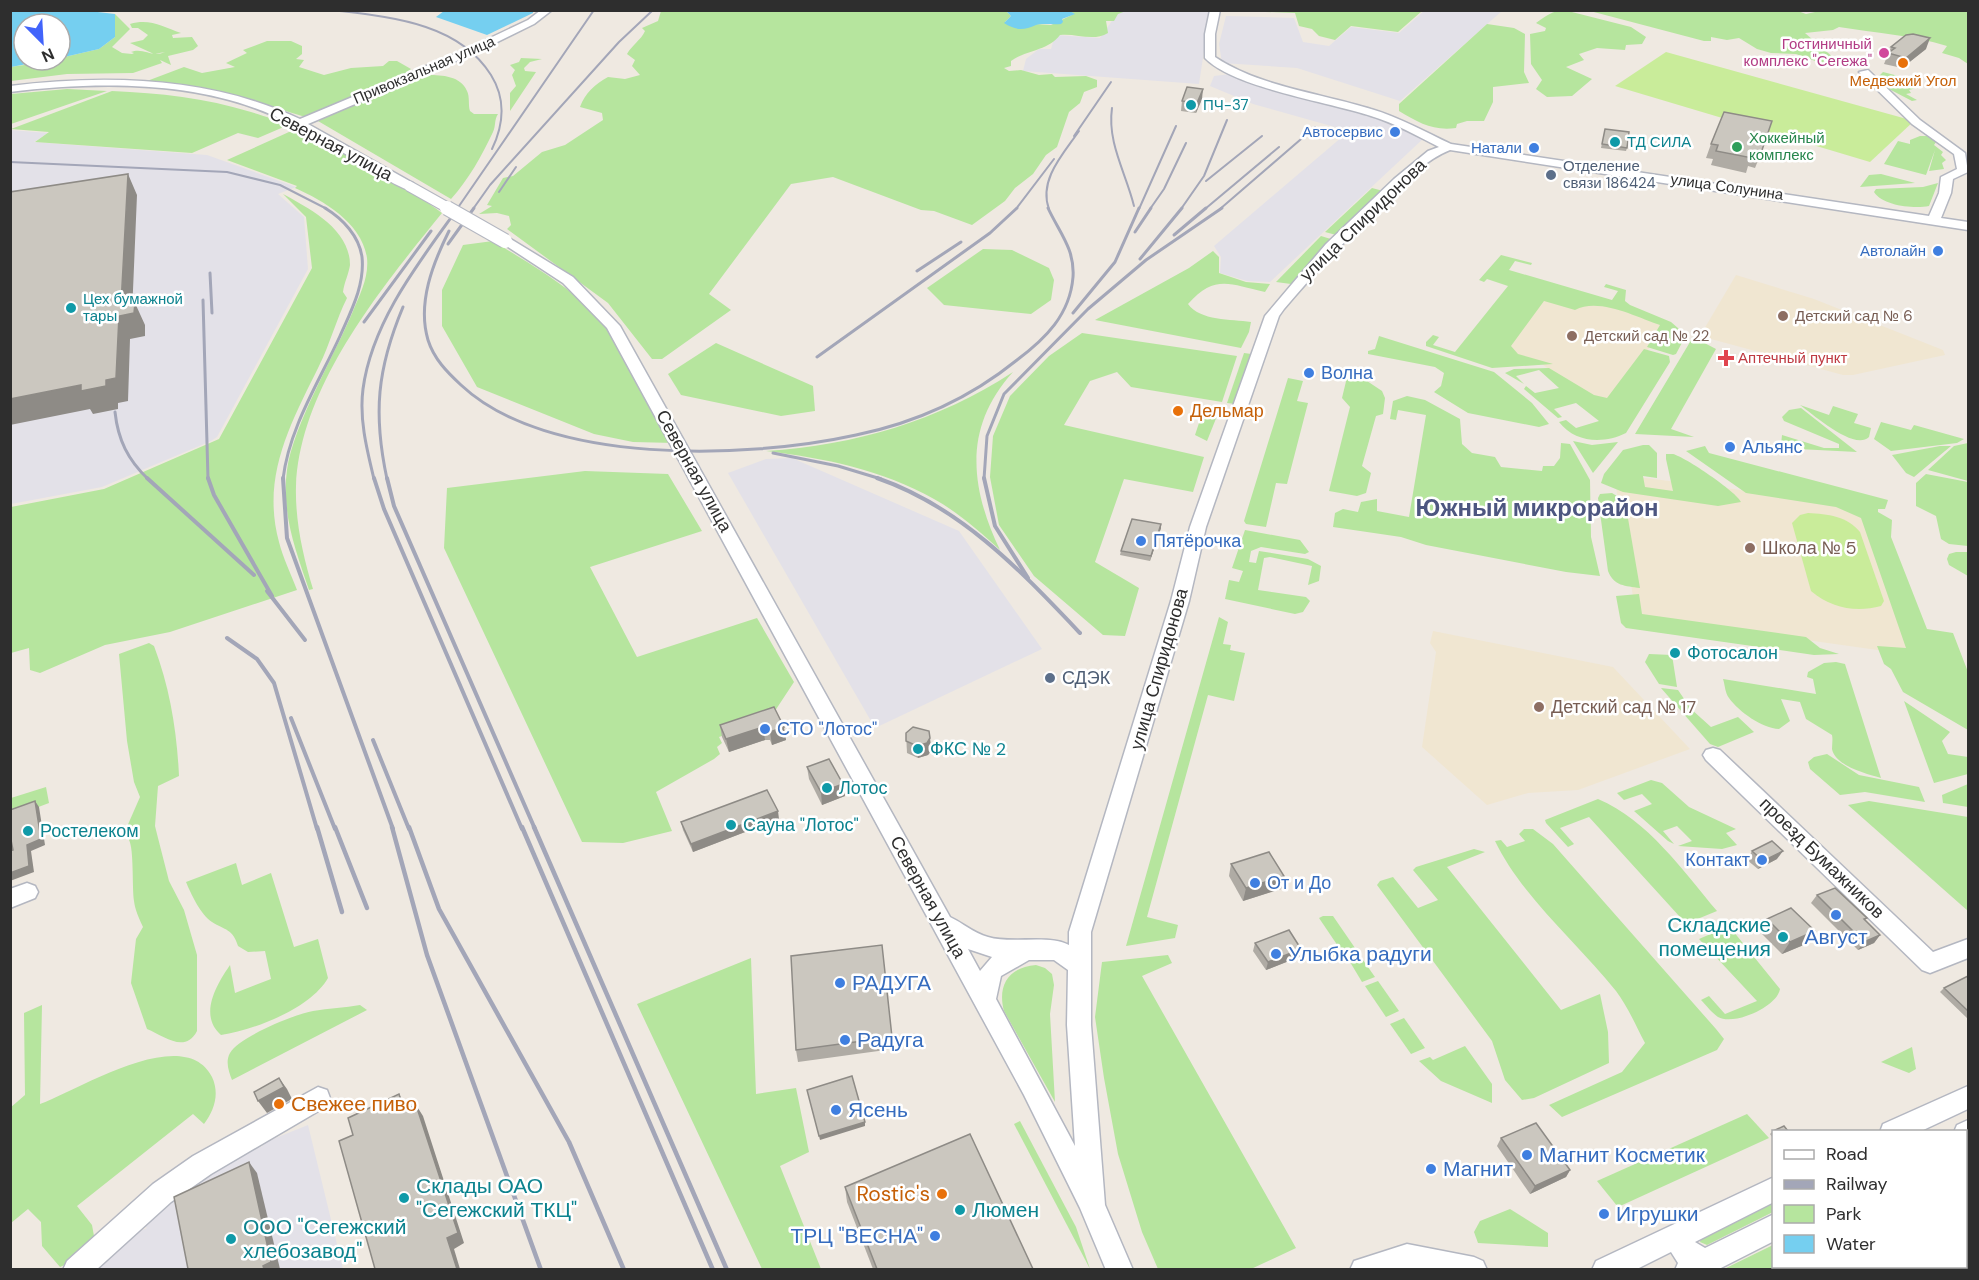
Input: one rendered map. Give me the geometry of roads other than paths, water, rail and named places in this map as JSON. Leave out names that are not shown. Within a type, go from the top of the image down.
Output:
[{"type":"street","name":"Привокзальная улица","points":[[298,124],[471,51],[531,22],[548,10]]},
{"type":"street","points":[[1215,10],[1209,47],[1210,58],[1221,66],[1381,115],[1449,147]]},
{"type":"street","points":[[1864,72],[1916,122],[1959,153],[1964,171],[1947,177],[1945,193],[1934,219]]},
{"type":"street","name":"Северная улица","points":[[10,89],[81,83],[130,84],[197,91],[254,104],[298,124],[409,186],[568,280],[612,326],[984,1000],[1092,1206]]},
{"type":"street","name":"улица Солунина","points":[[1449,147],[1469,148],[1968,226]]},
{"type":"street","name":"улица Спиридонова","points":[[1120,1269],[1092,1206],[1079,1025],[1080,932],[1180,601],[1198,527],[1272,316],[1291,289],[1398,182],[1432,153],[1449,147]]},
{"type":"street","name":"проезд Бумажников","points":[[1713,755],[1930,963],[1968,948]]},
{"type":"street","points":[[940,920],[958,935],[988,947],[1028,951],[1058,950],[1080,966]]},
{"type":"street","points":[[984,1000],[985,978],[1000,962],[1028,951],[1068,940],[1080,932]]},
{"type":"street","points":[[1894,1130],[1968,1097]]},
{"type":"street","points":[[75,1269],[162,1193],[202,1166],[318,1098]]},
{"type":"street","points":[[1605,1269],[1772,1189]]},
{"type":"street","points":[[1684,1232],[1681,1245],[1697,1265],[1772,1228]]},
{"type":"street","points":[[1363,1269],[1407,1257],[1474,1269]]},
{"type":"water","points":[[533,10],[533,13],[487,35],[436,17],[444,11]]},
{"type":"water","points":[[11,11],[89,11],[115,14],[115,37],[99,49],[72,55],[72,12],[12,12],[11,67]]},
{"type":"water","points":[[1006,11],[1070,11],[1075,14],[1062,19],[1061,24],[1038,24],[1019,29],[1004,23],[1011,16]]},
{"type":"railway","points":[[332,10],[421,25],[460,43],[477,57],[496,84],[501,102],[501,121],[492,149]]},
{"type":"railway","points":[[457,209],[594,10]]},
{"type":"railway","points":[[473,209],[490,185],[619,42],[653,10]]},
{"type":"railway","points":[[1074,136],[1111,82]]},
{"type":"railway","points":[[1112,108],[1112,133],[1134,206]]},
{"type":"railway","points":[[1181,209],[1204,176],[1227,120]]},
{"type":"railway","points":[[1139,209],[1176,126]]},
{"type":"railway","points":[[1220,209],[1315,127]]},
{"type":"railway","points":[[1049,209],[1047,188],[1050,177],[1054,167],[1079,131]]},
{"type":"railway","points":[[1206,181],[1262,136]]},
{"type":"railway","points":[[1150,209],[1164,189],[1186,143]]},
{"type":"railway","points":[[1205,209],[1279,147]]},
{"type":"railway","points":[[1016,209],[1054,159]]},
{"type":"railway","points":[[10,162],[227,172],[280,185],[327,209]]},
{"type":"railway","points":[[499,192],[516,167]]},
{"type":"railway","points":[[283,479],[286,460],[298,423],[348,317],[361,278],[362,257],[354,235],[338,217],[325,208]]},
{"type":"railway","points":[[374,479],[364,434],[362,412],[363,389],[368,364],[376,339],[400,293],[458,208]]},
{"type":"railway","points":[[448,244],[474,208]]},
{"type":"railway","points":[[449,231],[437,256],[428,284],[424,312],[428,340],[437,359],[446,370],[461,385],[498,411],[544,430],[595,443],[650,449],[706,451],[760,449],[856,435],[899,424],[961,397],[999,374],[1027,352],[1054,325],[1071,291],[1073,267],[1069,249],[1048,208]]},
{"type":"railway","points":[[1073,313],[1115,262],[1139,208]]},
{"type":"railway","points":[[1135,232],[1151,208]]},
{"type":"railway","points":[[1140,259],[1182,208]]},
{"type":"railway","points":[[1174,235],[1206,208]]},
{"type":"railway","points":[[984,478],[987,436],[1004,394],[1088,309],[1146,260],[1222,208]]},
{"type":"railway","points":[[817,357],[990,233],[1016,209]]},
{"type":"railway","points":[[364,322],[431,231]]},
{"type":"railway","points":[[917,271],[961,242]]},
{"type":"railway","points":[[210,273],[212,313]]},
{"type":"railway","points":[[203,300],[208,479]]},
{"type":"railway","points":[[387,479],[380,433],[380,392],[388,351],[403,307]]},
{"type":"railway","points":[[115,412],[125,449],[148,479]]},
{"type":"railway","points":[[773,453],[838,466],[881,479]]},
{"type":"railway","points":[[208,478],[214,495],[272,596]]},
{"type":"railway","points":[[374,478],[384,509],[522,829]]},
{"type":"railway","points":[[387,478],[394,506],[535,829]]},
{"type":"railway","points":[[877,478],[907,490],[962,523],[1012,564],[1080,633]]},
{"type":"railway","points":[[984,478],[995,526],[1028,578]]},
{"type":"railway","points":[[148,479],[254,575]]},
{"type":"railway","points":[[283,479],[287,538],[393,829]]},
{"type":"railway","points":[[267,591],[305,640]]},
{"type":"railway","points":[[227,638],[257,659],[274,683],[317,829]]},
{"type":"railway","points":[[291,718],[335,829]]},
{"type":"railway","points":[[373,740],[409,829]]},
{"type":"railway","points":[[317,827],[342,912]]},
{"type":"railway","points":[[335,827],[367,908]]},
{"type":"railway","points":[[392,827],[427,955],[541,1270]]},
{"type":"railway","points":[[409,827],[439,909],[569,1142],[624,1270]]},
{"type":"railway","points":[[522,827],[713,1270]]},
{"type":"railway","points":[[534,827],[727,1270]]},
{"type":"place","name":"Гостиничный комплекс \"Сегежа\"","points":[[1884,53]]},
{"type":"place","name":"Медвежий Угол","points":[[1903,63]]},
{"type":"place","name":"ПЧ-37","points":[[1191,105]]},
{"type":"place","name":"Автосервис","points":[[1395,132]]},
{"type":"place","name":"ТД СИЛА","points":[[1615,142]]},
{"type":"place","name":"Хоккейный комплекс","points":[[1737,147]]},
{"type":"place","name":"Натали","points":[[1534,148]]},
{"type":"place","name":"Отделение связи 186424","points":[[1551,175]]},
{"type":"place","name":"Автолайн","points":[[1938,251]]},
{"type":"place","name":"Цех бумажной тары","points":[[71,308]]},
{"type":"place","name":"Детский сад № 6","points":[[1783,316]]},
{"type":"place","name":"Детский сад № 22","points":[[1572,336]]},
{"type":"place","name":"Аптечный пункт","points":[[1726,358]]},
{"type":"place","name":"Волна","points":[[1309,373]]},
{"type":"place","name":"Дельмар","points":[[1178,411]]},
{"type":"place","name":"Альянс","points":[[1730,447]]},
{"type":"place","name":"Пятёрочка","points":[[1141,541]]},
{"type":"place","name":"Школа № 5","points":[[1750,548]]},
{"type":"place","name":"Фотосалон","points":[[1675,653]]},
{"type":"place","name":"СДЭК","points":[[1050,678]]},
{"type":"place","name":"Детский сад № 17","points":[[1539,707]]},
{"type":"place","name":"СТО \"Лотос\"","points":[[765,729]]},
{"type":"place","name":"ФКС № 2","points":[[918,749]]},
{"type":"place","name":"Лотос","points":[[827,788]]},
{"type":"place","name":"Сауна \"Лотос\"","points":[[731,825]]},
{"type":"place","name":"Ростелеком","points":[[28,831]]},
{"type":"place","name":"Контакт","points":[[1762,860]]},
{"type":"place","name":"От и До","points":[[1255,883]]},
{"type":"place","name":"Август","points":[[1836,915]]},
{"type":"place","name":"Складские помещения","points":[[1783,937]]},
{"type":"place","name":"Улыбка радуги","points":[[1276,954]]},
{"type":"place","name":"РАДУГА","points":[[840,983]]},
{"type":"place","name":"Радуга","points":[[845,1040]]},
{"type":"place","name":"Свежее пиво","points":[[279,1104]]},
{"type":"place","name":"Ясень","points":[[836,1110]]},
{"type":"place","name":"Магнит Косметик","points":[[1527,1155]]},
{"type":"place","name":"Магнит","points":[[1431,1169]]},
{"type":"place","name":"Rostic's","points":[[942,1194]]},
{"type":"place","name":"Склады ОАО \"Сегежский ТКЦ\"","points":[[404,1198]]},
{"type":"place","name":"Люмен","points":[[960,1210]]},
{"type":"place","name":"Игрушки","points":[[1604,1214]]},
{"type":"place","name":"ТРЦ \"ВЕСНА\"","points":[[935,1236]]},
{"type":"place","name":"ООО \"Сегежский хлебозавод\"","points":[[231,1239]]},
{"type":"district","name":"Южный микрорайон","points":[[1537,507]]}]
